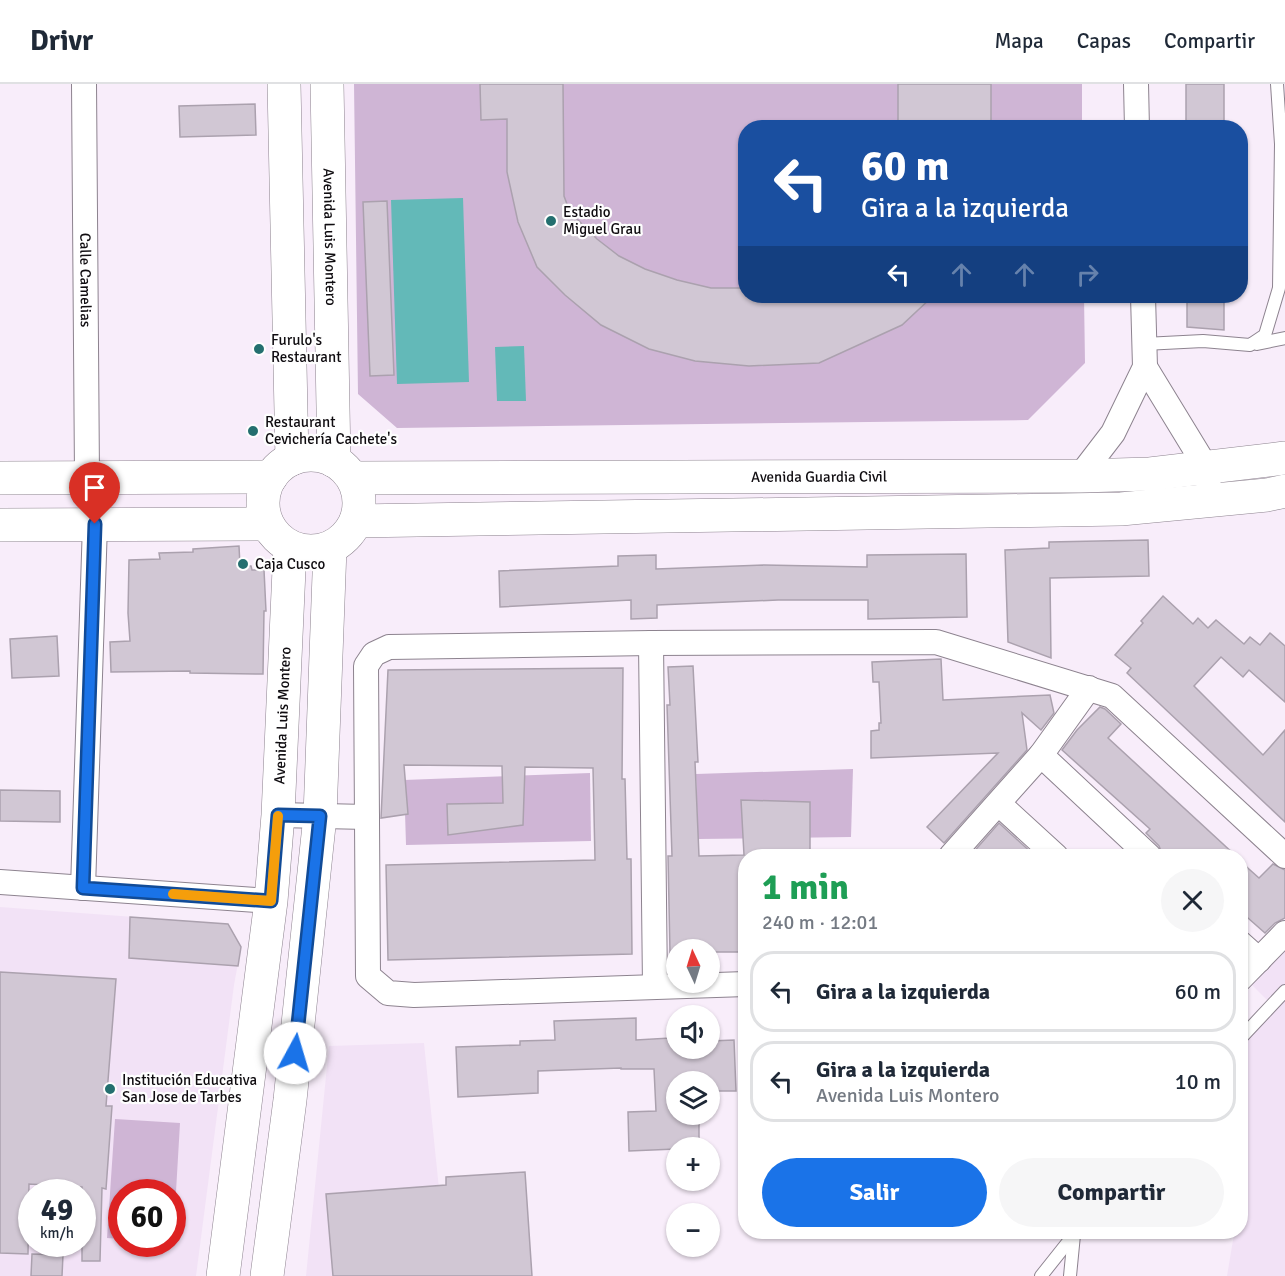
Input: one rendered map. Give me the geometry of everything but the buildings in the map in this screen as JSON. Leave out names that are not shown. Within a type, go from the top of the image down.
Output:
[{"type":"main road","points":[[0,478],[281,468],[306,455],[321,456],[344,469],[358,492],[360,507],[356,521],[341,541],[330,548],[303,551],[290,547],[273,533],[267,524],[263,508],[264,491],[281,468],[284,84]]},
{"type":"main road","name":"Avenida Luis Montero","points":[[327,84],[344,469]]},
{"type":"main road","name":"Avenida Guardia Civil","points":[[344,469],[1080,476],[1150,474],[1285,458]]},
{"type":"main road","points":[[356,521],[1120,509],[1268,495],[1285,491]]},
{"type":"main road","points":[[0,525],[267,524]]},
{"type":"main road","name":"Avenida Luis Montero","points":[[223,1276],[271,901],[278,815],[290,547]]},
{"type":"main road","points":[[267,1276],[290,1100],[320,816],[330,548]]},
{"type":"street","name":"Calle Camelias","points":[[84,84],[87,476]]},
{"type":"street","points":[[1136,84],[1137,120]]},
{"type":"street","points":[[1080,476],[1113,433],[1144,355],[1143,303]]},
{"type":"street","points":[[1144,355],[1206,467],[1211,500]]},
{"type":"street","points":[[83,888],[95,524]]},
{"type":"street","points":[[738,984],[425,994],[388,993],[368,976],[366,666],[374,654],[389,647],[936,642],[1112,696],[1285,856]]},
{"type":"street","points":[[651,643],[655,986]]},
{"type":"street","points":[[957,849],[1041,755],[1089,688]]},
{"type":"street","points":[[1041,755],[1142,849]]},
{"type":"street","points":[[999,804],[1048,849]]},
{"type":"street","points":[[278,815],[367,817]]},
{"type":"street","points":[[0,882],[271,901]]},
{"type":"street","points":[[1248,971],[1285,933]]},
{"type":"street","points":[[1248,950],[1259,960]]},
{"type":"lane","points":[[1250,345],[1265,335],[1279,288],[1281,144],[1278,84]]},
{"type":"lane","points":[[1144,355],[1203,341],[1250,345],[1285,338]]},
{"type":"lane","points":[[1248,1030],[1285,991]]},
{"type":"lane","points":[[1041,1276],[1070,1239]]},
{"type":"lane","points":[[1070,1276],[1074,1239]]},
{"type":"shaded area","name":"Estadio Miguel Grau","points":[[354,84],[1082,84],[1082,120],[738,120],[738,303],[1084,303],[1085,363],[1028,420],[397,428],[358,394]]},
{"type":"shaded area","points":[[463,198],[469,382],[397,384],[391,200]]},
{"type":"shaded area","points":[[524,346],[526,401],[497,401],[495,347]]},
{"type":"shaded area","points":[[853,769],[851,837],[698,839],[696,774]]},
{"type":"shaded area","points":[[590,773],[591,841],[406,845],[404,780]]},
{"type":"shaded area","name":"Institución Educativa San Jose de Tarbes","points":[[0,907],[228,924],[241,947],[196,1276],[0,1276]]},
{"type":"shaded area","points":[[1285,949],[1285,1276],[1227,1276],[1233,1239],[1248,1239],[1248,1036],[1273,1006],[1252,985]]},
{"type":"shaded area","points":[[424,1043],[448,1276],[306,1276],[329,1046]]},
{"type":"shaded area","points":[[115,1119],[180,1123],[177,1179],[111,1179]]},
{"type":"slow traffic","points":[[173,894],[271,901],[278,816]]},
{"type":"place","name":"Estadio Miguel Grau","points":[[551,221]]},
{"type":"place","name":"Furulo's Restaurant","points":[[259,349]]},
{"type":"place","name":"Restaurant Cevichería Cachete's","points":[[253,431]]},
{"type":"place","name":"Caja Cusco","points":[[243,564]]},
{"type":"place","name":"Institución Educativa San Jose de Tarbes","points":[[110,1089]]},
{"type":"route","points":[[95,524],[83,888],[271,901],[278,815],[320,816],[295,1053]]}]
